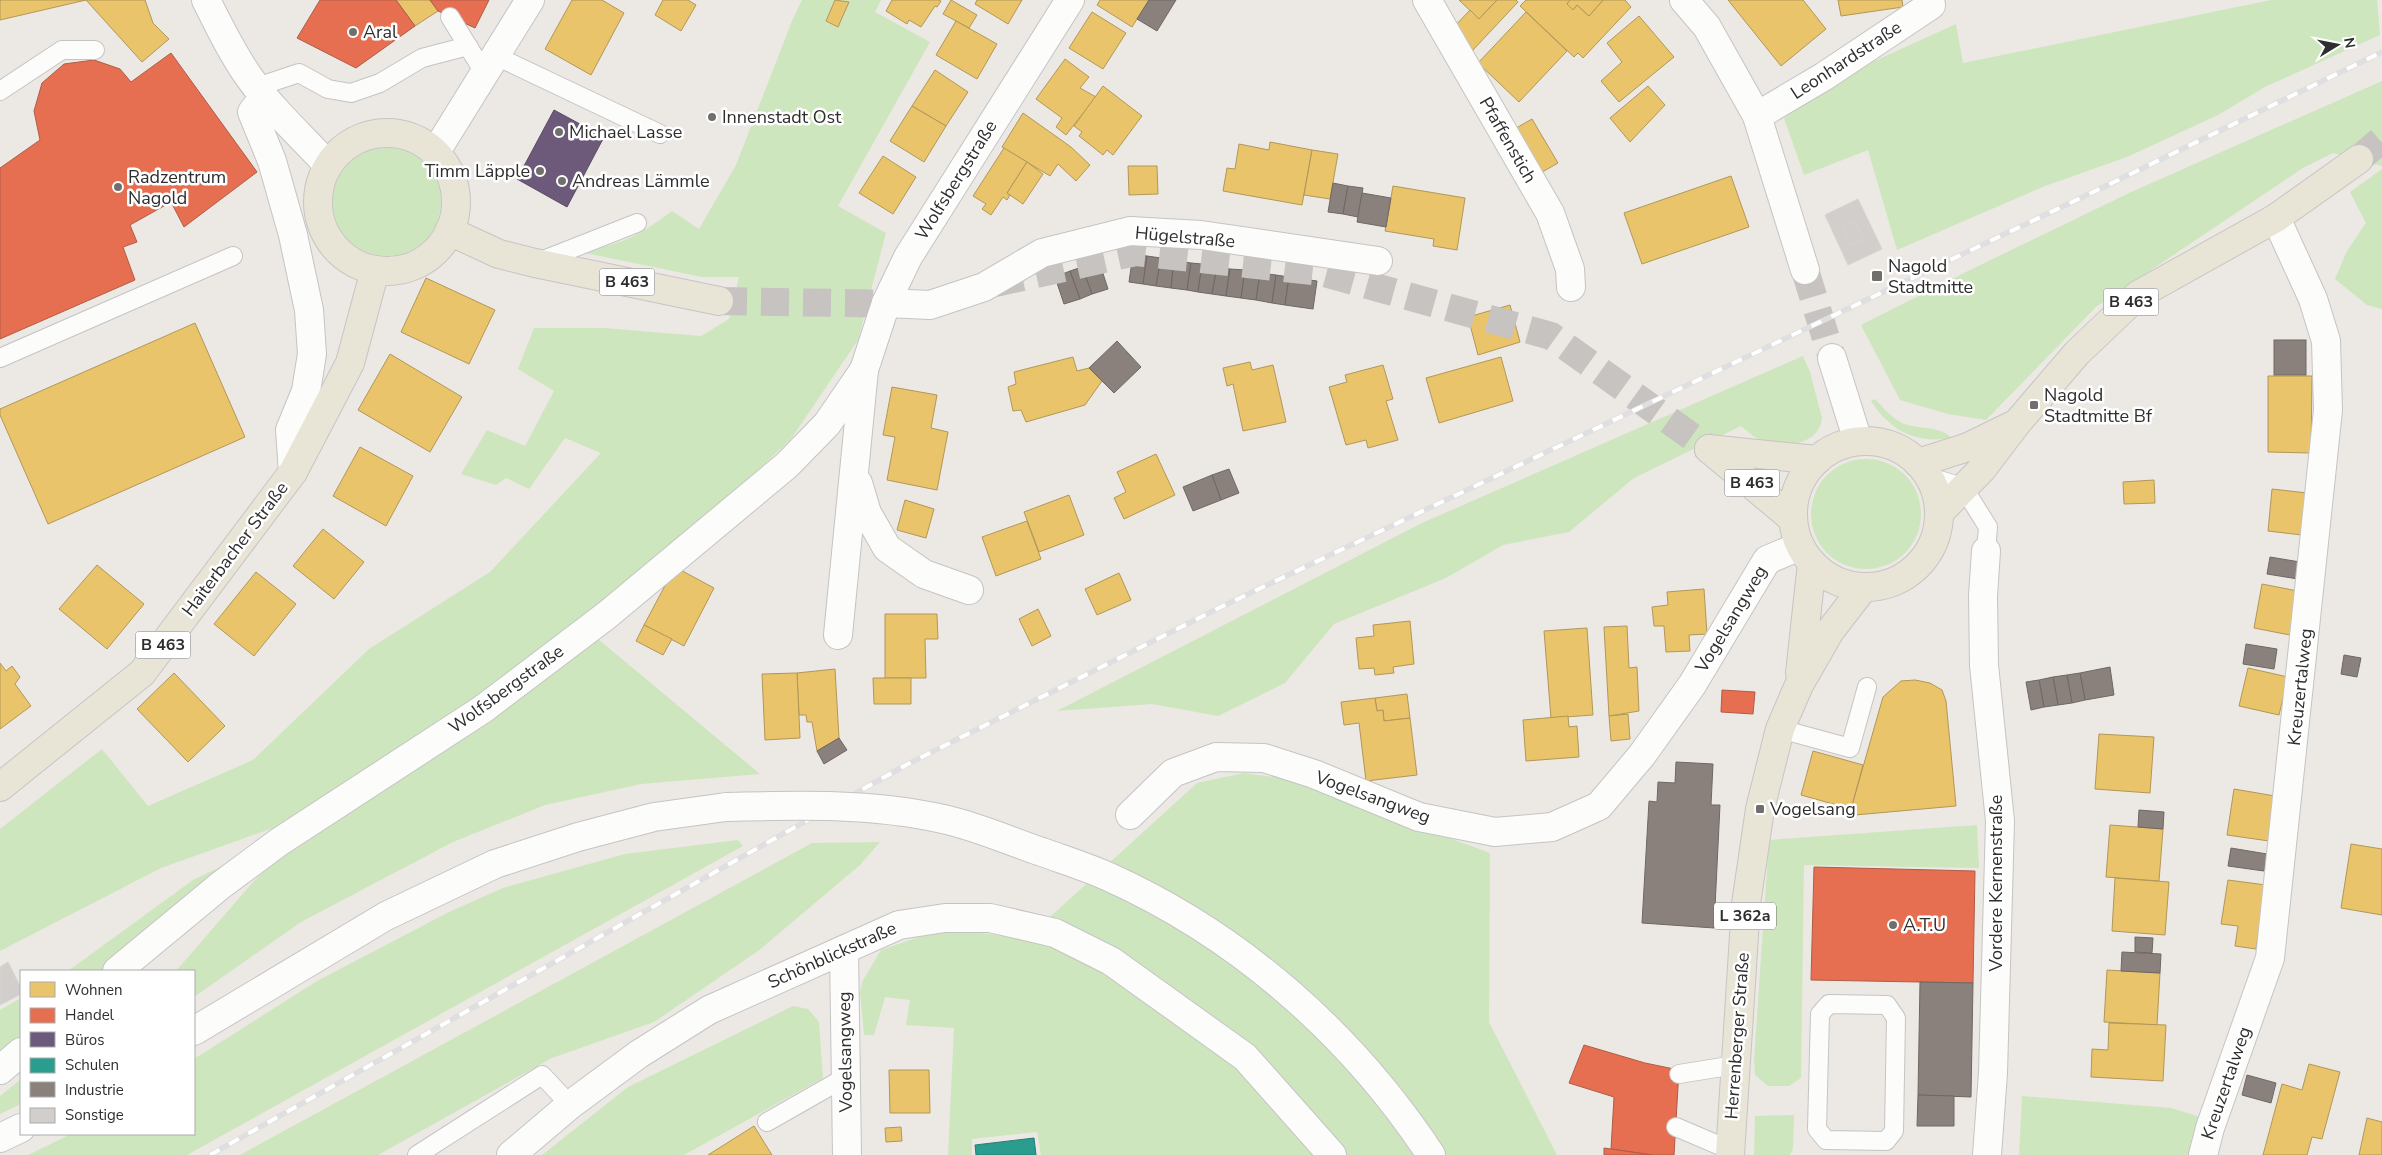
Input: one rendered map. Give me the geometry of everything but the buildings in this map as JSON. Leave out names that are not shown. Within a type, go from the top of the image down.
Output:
[{"type":"main road","points":[[388,132],[405,135],[421,142],[435,153],[446,166],[452,181],[455,198],[454,215],[449,231],[434,251],[413,265],[401,269],[375,270],[348,259],[336,249],[322,223],[318,193],[328,165],[339,152],[354,141],[370,134],[388,132]]},
{"type":"main road","name":"B 463","points":[[1939,513],[1982,469],[2017,423],[2077,353],[2138,295],[2276,218],[2359,159]]},
{"type":"main road","name":"B 463","points":[[449,231],[499,254],[719,301]]},
{"type":"main road","name":"Haiterbacher Straße","points":[[0,787],[142,674],[293,472],[350,363],[375,270]]},
{"type":"main road","name":"B 463","points":[[1923,470],[2017,423]]},
{"type":"main road","points":[[1858,441],[1880,442],[1901,450],[1923,470],[1936,495],[1939,513],[1935,537],[1924,558],[1906,575],[1884,585],[1864,587],[1845,584],[1826,576],[1806,554],[1793,519],[1794,497],[1802,477],[1816,460],[1836,447],[1858,441]]},
{"type":"main road","name":"B 463","points":[[1793,519],[1709,449],[1816,460]]},
{"type":"main road","name":"Herrenberger Straße","points":[[1799,685],[1806,554]]},
{"type":"main road","name":"Herrenberger Straße","points":[[1730,1153],[1734,1065],[1746,904],[1760,809],[1780,729],[1799,685],[1830,631],[1864,587]]},
{"type":"street","points":[[206,0],[224,36],[261,92],[328,165]]},
{"type":"street","points":[[435,153],[530,0]]},
{"type":"street","name":"Wolfsbergstraße","points":[[838,635],[864,370],[886,303],[908,257],[1070,0]]},
{"type":"street","name":"Pfaffenstich","points":[[1427,0],[1550,213],[1570,269],[1571,287]]},
{"type":"street","points":[[1684,0],[1707,27],[1756,116],[1805,270]]},
{"type":"street","name":"Leonhardstraße","points":[[1756,116],[1823,77],[1931,5],[1930,0]]},
{"type":"street","name":"Haiterbacher Straße","points":[[261,92],[252,112],[272,161],[293,235],[309,310],[312,354],[306,391],[290,430],[293,472]]},
{"type":"street","name":"Kreuzertalweg","points":[[2203,1155],[2210,1128],[2270,958],[2328,410],[2326,341],[2313,299],[2276,218]]},
{"type":"street","name":"Hügelstraße","points":[[886,303],[930,305],[984,287],[1042,253],[1130,231],[1201,235],[1378,262]]},
{"type":"street","points":[[1832,358],[1858,441]]},
{"type":"street","name":"Wolfsbergstraße","points":[[118,970],[228,880],[279,842],[483,709],[607,614],[787,465],[827,424],[864,370]]},
{"type":"street","name":"Wolfsbergstraße","points":[[855,472],[867,513],[887,548],[924,574],[969,590]]},
{"type":"street","name":"Vordere Kernenstraße","points":[[1986,551],[1982,596],[1984,665],[2000,822],[1994,1073],[1987,1155]]},
{"type":"street","name":"Vogelsangweg","points":[[1130,815],[1173,773],[1216,757],[1264,758],[1314,774],[1419,817],[1495,832],[1552,827],[1598,806],[1642,755],[1692,685],[1767,560],[1806,554]]},
{"type":"street","points":[[195,1029],[386,916],[495,864],[578,837],[654,817],[726,807],[812,805],[875,808],[944,819],[1109,877],[1174,911],[1237,950],[1298,1000],[1351,1051],[1406,1118],[1431,1155]]},
{"type":"street","name":"Schönblickstraße","points":[[511,1155],[570,1105],[639,1054],[710,1010],[899,925],[945,918],[990,918],[1055,933],[1111,961],[1245,1057],[1332,1155]]},
{"type":"street","name":"Vogelsangweg","points":[[844,950],[847,1155]]},
{"type":"street","points":[[0,1070],[20,1053]]},
{"type":"street","points":[[0,1138],[20,1128]]},
{"type":"lane","points":[[450,17],[468,46],[491,65],[660,134]]},
{"type":"lane","points":[[261,92],[300,73],[328,89],[351,92],[380,83],[422,58],[468,46]]},
{"type":"lane","points":[[0,91],[62,50],[95,50]]},
{"type":"lane","points":[[535,263],[637,223]]},
{"type":"lane","points":[[0,358],[233,256]]},
{"type":"lane","points":[[1923,470],[1963,487],[1988,527],[1986,551]]},
{"type":"lane","points":[[1780,729],[1850,748],[1866,687]]},
{"type":"lane","points":[[1829,1004],[1888,1005],[1896,1018],[1894,1131],[1886,1141],[1826,1140],[1817,1129],[1820,1014],[1829,1004]]},
{"type":"lane","points":[[1679,1074],[1734,1065]]},
{"type":"lane","points":[[417,1155],[542,1075],[570,1105]]},
{"type":"lane","points":[[767,1122],[846,1077]]},
{"type":"lane","points":[[1676,1127],[1730,1153]]},
{"type":"green space","points":[[802,0],[881,0],[875,12],[930,42],[838,206],[886,233],[858,340],[791,439],[699,525],[592,634],[760,774],[641,784],[545,805],[453,842],[301,922],[195,996],[195,970],[177,970],[253,882],[287,848],[270,829],[161,868],[0,951],[0,829],[102,749],[148,806],[253,760],[369,649],[490,572],[601,453],[565,438],[529,489],[506,478],[496,485],[461,474],[487,430],[525,446],[554,391],[518,369],[534,328],[605,328],[701,336],[729,319],[739,277],[702,277],[580,252],[607,246],[629,238],[672,211],[699,229],[736,165]]},
{"type":"green space","points":[[2271,0],[2377,0],[2380,35],[2265,87],[2218,115],[2127,157],[2045,186],[1897,250],[1868,150],[1804,175],[1784,118],[1846,74],[1956,24],[1963,63]]},
{"type":"green space","points":[[2382,81],[2382,166],[2333,153],[2303,168],[2096,307],[1986,420],[1948,414],[1900,400],[1861,325],[2129,193]]},
{"type":"green space","points":[[387,148],[408,152],[425,164],[437,181],[441,202],[437,223],[425,240],[408,252],[387,256],[366,252],[349,240],[337,223],[333,202],[337,181],[349,164],[366,152]]},
{"type":"green space","points":[[2382,169],[2382,309],[2367,305],[2335,279],[2347,251],[2366,223],[2350,192]]},
{"type":"green space","points":[[1803,356],[1810,372],[1822,418],[1819,428],[1813,436],[1805,441],[1795,444],[1773,443],[1753,436],[1741,426],[1634,478],[1569,532],[1503,545],[1446,578],[1334,624],[1285,683],[1218,716],[1152,704],[1057,711],[1422,523]]},
{"type":"green space","points":[[1875,399],[1891,416],[1902,423],[1935,429],[1947,434],[1951,438],[1927,439],[1905,433],[1878,411],[1871,401]]},
{"type":"green space","points":[[1866,459],[1887,463],[1905,475],[1917,493],[1921,514],[1917,535],[1905,553],[1887,565],[1866,569],[1845,565],[1827,553],[1815,535],[1811,514],[1815,493],[1827,475],[1845,463]]},
{"type":"green space","points":[[1244,773],[1289,779],[1490,853],[1489,1022],[1557,1155],[1041,1155],[1037,1132],[972,1139],[972,1155],[948,1155],[954,1028],[906,1025],[910,1000],[885,997],[874,1035],[864,1035],[860,992],[863,980],[881,950],[933,932],[970,932],[1027,938],[1197,783]]},
{"type":"green space","points":[[1977,825],[1979,868],[1804,865],[1801,1078],[1789,1086],[1768,1086],[1755,1075],[1754,1060],[1769,840]]},
{"type":"green space","points":[[738,840],[743,846],[187,1155],[28,1155],[69,1135],[195,1135],[195,1058],[317,981],[449,912],[503,888],[625,854]]},
{"type":"green space","points":[[880,842],[860,865],[758,951],[654,1022],[552,1058],[378,1155],[240,1155],[812,843]]},
{"type":"green space","points":[[241,857],[111,970],[69,970],[193,880]]},
{"type":"green space","points":[[20,999],[20,1046],[0,1063],[0,1010]]},
{"type":"green space","points":[[793,1006],[808,1009],[819,1022],[823,1078],[684,1155],[542,1155],[628,1087]]},
{"type":"green space","points":[[20,1080],[20,1104],[0,1114],[0,1096]]},
{"type":"green space","points":[[2022,1096],[2171,1108],[2220,1123],[2213,1155],[2019,1155]]},
{"type":"green space","points":[[1794,1115],[1793,1148],[1790,1155],[1754,1155],[1755,1116]]},
{"type":"tunnel","points":[[2359,159],[2382,139]]},
{"type":"tunnel","points":[[995,283],[1136,252],[1321,272],[1551,336],[1709,449]]},
{"type":"tunnel","points":[[1805,270],[1832,358]]},
{"type":"tunnel","points":[[719,301],[899,304],[909,302]]},
{"type":"railway","points":[[210,1155],[906,765],[1223,606],[2110,184],[2382,52]]},
{"type":"place","name":"Aral","points":[[353,32]]},
{"type":"place","name":"Innenstadt Ost","points":[[712,117]]},
{"type":"place","name":"Michael Lasse","points":[[559,132]]},
{"type":"place","name":"Timm Läpple","points":[[540,171]]},
{"type":"place","name":"Andreas Lämmle","points":[[562,181]]},
{"type":"place","name":"Radzentrum Nagold","points":[[118,187]]},
{"type":"place","name":"Nagold Stadtmitte","points":[[1877,276]]},
{"type":"place","name":"Nagold Stadtmitte Bf","points":[[2034,405]]},
{"type":"place","name":"Vogelsang","points":[[1760,809]]},
{"type":"place","name":"A.T.U","points":[[1893,925]]}]
